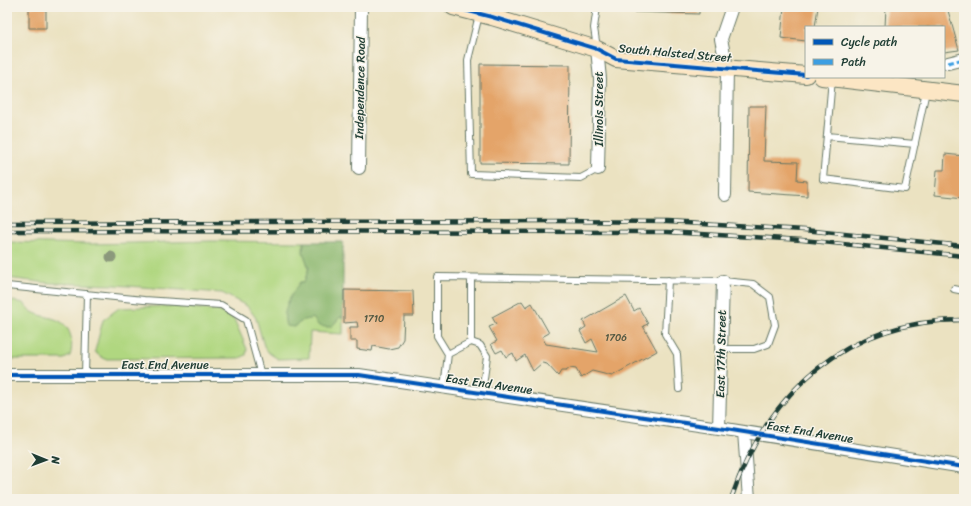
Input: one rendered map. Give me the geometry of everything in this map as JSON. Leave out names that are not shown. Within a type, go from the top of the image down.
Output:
[{"type":"street","name":"Independence Road","points":[[359,168],[361,7]]},
{"type":"street","name":"South Halsted Street","points":[[453,7],[489,14],[597,49],[616,59],[805,75]]},
{"type":"street","points":[[725,195],[727,68],[721,39],[732,7]]},
{"type":"street","name":"Illinois Street","points":[[597,49],[600,79],[598,169]]},
{"type":"street","points":[[948,63],[964,59]]},
{"type":"street","points":[[827,78],[964,94]]},
{"type":"street","name":"East 17th Street","points":[[719,428],[723,281]]},
{"type":"street","name":"East End Avenue","points":[[7,375],[359,375],[719,428],[964,467]]},
{"type":"street","points":[[744,432],[749,499]]},
{"type":"lane","points":[[597,7],[594,28],[597,49]]},
{"type":"lane","points":[[489,14],[468,60],[471,174],[580,178],[598,169]]},
{"type":"lane","points":[[827,78],[827,136],[823,179],[905,189],[927,89]]},
{"type":"lane","points":[[827,136],[915,144]]},
{"type":"lane","points":[[444,388],[448,354],[436,336],[437,278],[723,281],[753,284],[770,298],[775,325],[768,344],[754,349],[721,349]]},
{"type":"lane","points":[[471,278],[471,342]]},
{"type":"lane","points":[[668,280],[665,334],[677,354],[679,389]]},
{"type":"lane","points":[[7,286],[144,300],[221,305],[246,320],[261,375]]},
{"type":"lane","points":[[954,290],[964,291]]},
{"type":"lane","points":[[85,375],[87,294]]},
{"type":"lane","points":[[448,354],[471,342],[480,345],[487,356],[482,393]]},
{"type":"green space","points":[[210,241],[304,242],[303,248],[308,266],[307,276],[304,282],[300,282],[287,304],[294,327],[303,320],[313,318],[319,326],[327,327],[333,324],[340,317],[343,317],[343,334],[310,332],[309,358],[278,359],[269,353],[264,346],[256,318],[247,306],[222,293],[115,285],[48,283],[7,278],[7,242],[92,244]]},
{"type":"green space","points":[[304,242],[343,242],[343,317],[340,317],[330,327],[319,326],[313,318],[303,320],[294,327],[286,326],[286,308],[293,292],[300,282],[304,282],[309,268],[303,252]]},
{"type":"green space","points":[[7,300],[24,303],[35,313],[56,319],[62,323],[67,328],[71,337],[72,346],[70,356],[64,359],[7,359]]},
{"type":"green space","points":[[168,306],[217,310],[234,319],[247,349],[246,355],[240,358],[105,359],[95,351],[103,320],[119,308]]},
{"type":"building","points":[[29,7],[46,7],[46,28],[29,28]]},
{"type":"building","points":[[632,7],[699,7],[699,14],[632,12]]},
{"type":"building","points":[[784,7],[818,7],[815,26],[805,26],[805,41],[781,38]]},
{"type":"building","points":[[886,7],[947,7],[959,50],[945,52],[945,26],[885,26]]},
{"type":"building","points":[[480,64],[570,65],[569,164],[480,163]]},
{"type":"building","points":[[749,106],[766,106],[764,161],[798,162],[797,180],[807,181],[807,196],[748,192]]},
{"type":"building","points":[[945,154],[964,156],[964,198],[935,195],[937,170],[944,170]]},
{"type":"building","points":[[344,290],[413,291],[414,316],[404,316],[403,339],[398,347],[389,349],[373,346],[372,351],[357,349],[357,341],[350,341],[350,327],[358,327],[357,322],[344,323]]},
{"type":"building","points":[[626,296],[634,311],[639,308],[648,324],[643,326],[657,351],[612,376],[592,371],[581,378],[576,369],[570,368],[566,371],[561,371],[558,376],[547,364],[542,363],[533,371],[525,355],[516,361],[513,353],[506,357],[502,350],[496,353],[491,344],[497,341],[489,327],[496,324],[492,317],[522,301],[526,307],[532,303],[549,333],[542,337],[546,344],[598,352],[592,339],[586,343],[580,331],[586,327],[583,321]]},
{"type":"railway","points":[[7,223],[667,222],[804,230],[964,246]]},
{"type":"railway","points":[[7,231],[667,232],[802,240],[964,256]]},
{"type":"railway","points":[[731,499],[747,461],[766,426],[790,395],[817,369],[848,348],[883,332],[922,323],[964,320]]},
{"type":"marked path","points":[[948,63],[964,59]]},
{"type":"cycle path","points":[[453,7],[492,17],[597,49],[616,59],[805,75]]},
{"type":"cycle path","points":[[7,375],[359,375],[719,428],[964,467]]}]
